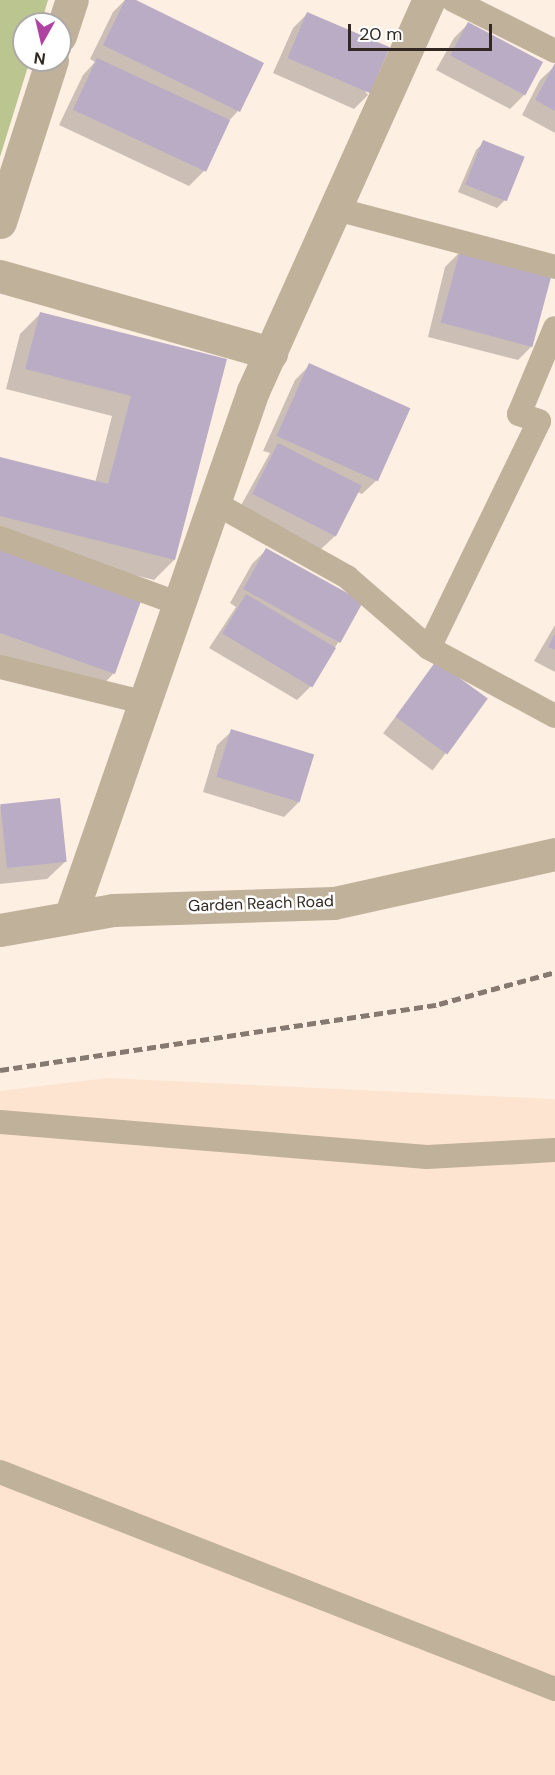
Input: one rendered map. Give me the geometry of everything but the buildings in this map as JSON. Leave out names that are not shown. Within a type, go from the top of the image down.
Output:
[{"type":"street","points":[[70,918],[177,603],[213,502],[271,353],[429,0]]},
{"type":"street","points":[[0,222],[48,72]]},
{"type":"street","points":[[0,276],[271,353]]},
{"type":"street","name":"Garden Reach Road","points":[[0,930],[113,910],[333,903],[555,854]]},
{"type":"lane","points":[[453,0],[555,51]]},
{"type":"lane","points":[[336,209],[555,267]]},
{"type":"lane","points":[[429,648],[547,426],[519,414],[555,328]]},
{"type":"lane","points":[[213,502],[347,578],[429,648],[555,716]]},
{"type":"lane","points":[[0,538],[177,603]]},
{"type":"lane","points":[[0,667],[143,702]]},
{"type":"lane","points":[[0,1122],[427,1157],[555,1150]]},
{"type":"lane","points":[[0,1472],[555,1689]]},
{"type":"shaded area","points":[[107,1078],[555,1099],[555,1775],[0,1775],[0,1091]]},
{"type":"green space","points":[[0,0],[48,0],[44,12],[12,12],[12,72],[26,72],[0,157]]},
{"type":"railway","points":[[0,1070],[439,1004],[555,972]]}]
